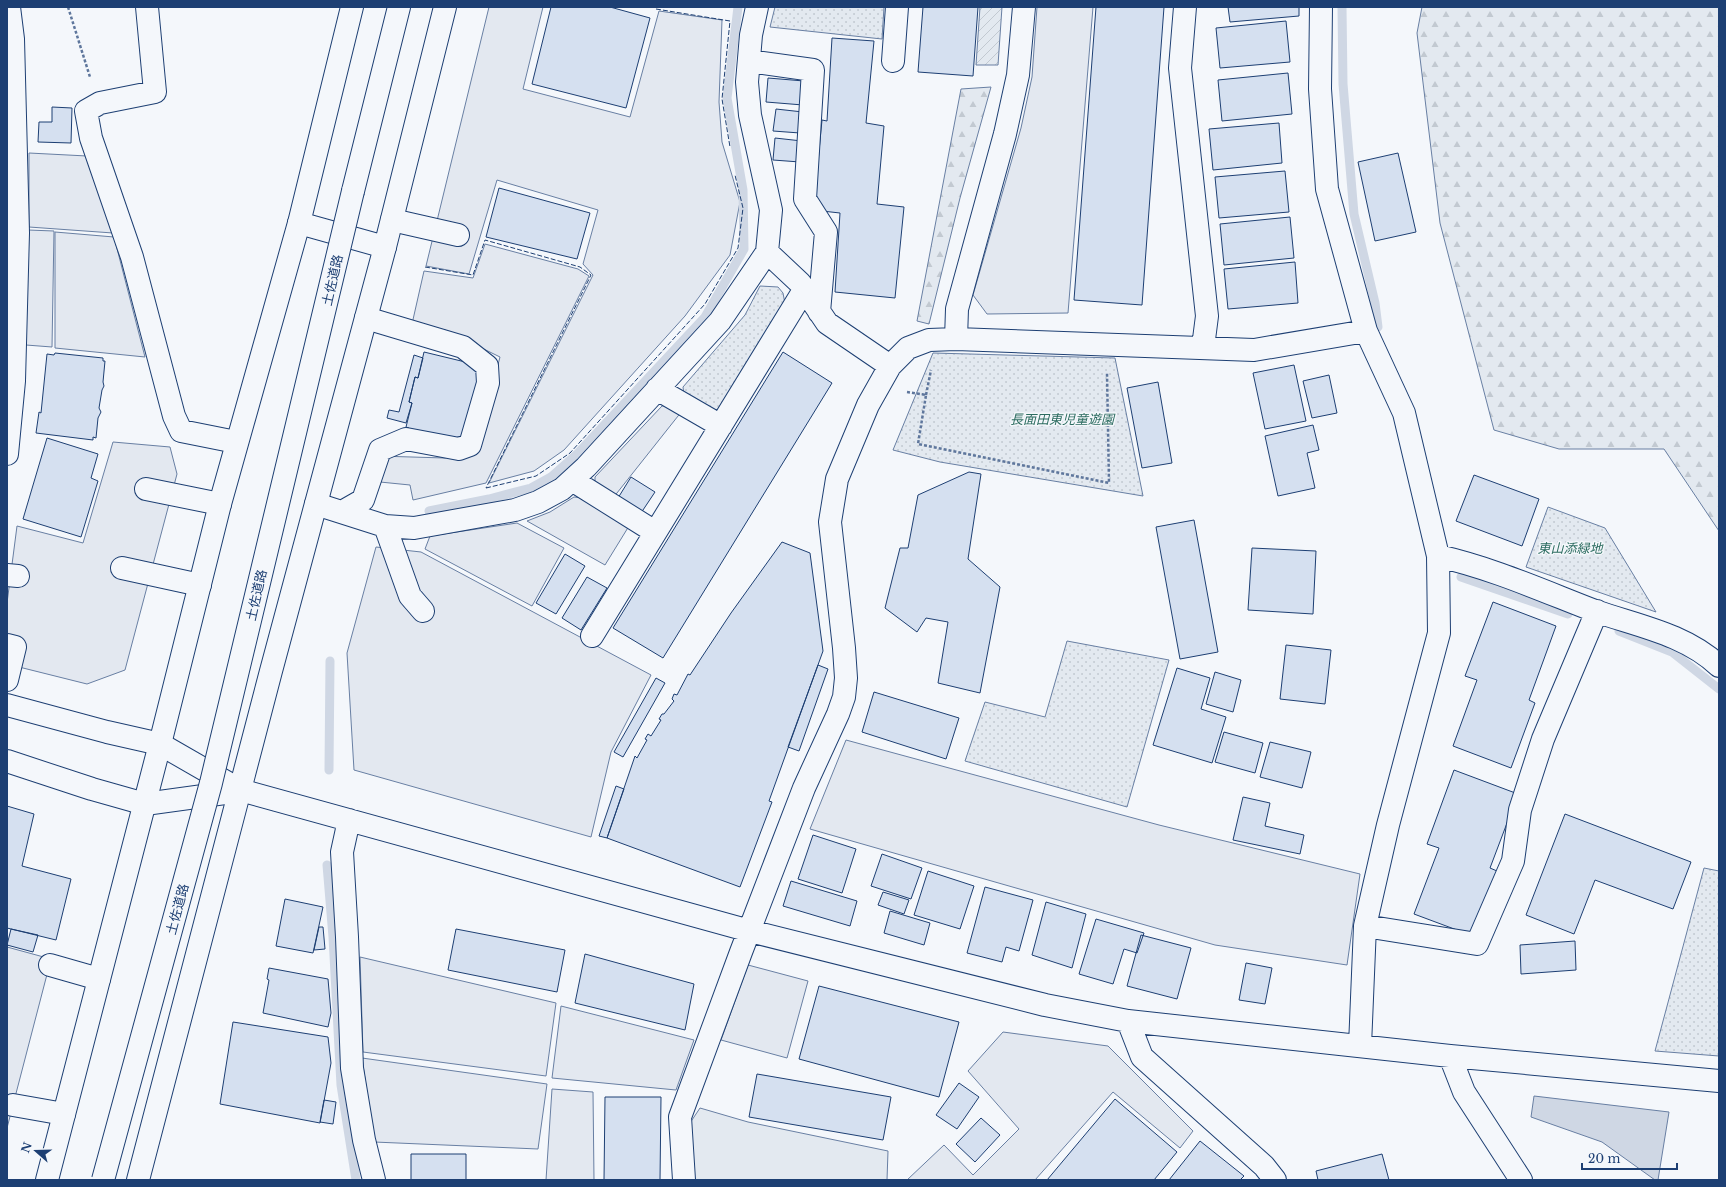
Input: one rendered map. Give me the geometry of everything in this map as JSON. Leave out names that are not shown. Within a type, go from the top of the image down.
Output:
[{"type":"main road","points":[[7,454],[14,381],[18,233],[13,39],[9,7]]},
{"type":"main road","points":[[147,7],[155,92],[100,103],[86,111],[91,138],[132,257],[174,416],[181,431],[236,442]]},
{"type":"main road","points":[[47,1180],[145,804],[236,442],[299,224],[352,7]]},
{"type":"main road","name":"土佐道路","points":[[103,1180],[211,783],[353,191],[399,7]]},
{"type":"main road","points":[[138,1180],[240,790],[385,247],[445,7]]},
{"type":"main road","points":[[316,504],[385,526],[414,528],[515,510],[538,502],[562,489],[586,467],[720,321],[767,252],[771,210],[750,115],[747,82],[751,35],[757,7]]},
{"type":"main road","points":[[893,62],[897,7]]},
{"type":"main road","points":[[956,339],[957,309],[1005,134],[1019,68],[1024,7]]},
{"type":"main road","points":[[1184,7],[1180,68],[1207,316],[1203,347]]},
{"type":"main road","points":[[1321,7],[1320,89],[1327,188],[1366,332],[1404,413],[1438,556],[1439,633],[1388,825],[1365,926],[1360,1046]]},
{"type":"main road","points":[[749,61],[813,70],[806,199],[826,232],[819,312]]},
{"type":"main road","points":[[392,220],[458,235]]},
{"type":"main road","points":[[299,224],[385,247]]},
{"type":"main road","points":[[767,252],[800,283],[827,323],[890,366]]},
{"type":"main road","points":[[592,636],[804,290]]},
{"type":"main road","points":[[342,512],[363,500],[380,450],[406,439],[459,449],[470,445],[488,383],[487,366],[463,347],[366,318]]},
{"type":"main road","points":[[684,1180],[680,1117],[804,788],[838,714],[844,697],[846,678],[844,648],[830,522],[837,479],[868,405],[890,366],[908,348],[929,340],[956,339],[1254,350],[1366,332]]},
{"type":"main road","points":[[658,389],[721,426]]},
{"type":"main road","points":[[572,480],[655,532]]},
{"type":"main road","points":[[146,489],[220,504]]},
{"type":"main road","points":[[385,526],[410,596],[423,611]]},
{"type":"main road","points":[[1438,556],[1468,563],[1597,611],[1664,632],[1708,656],[1719,666]]},
{"type":"main road","points":[[122,568],[200,585]]},
{"type":"main road","points":[[1365,926],[1477,944],[1513,861],[1520,810],[1542,739],[1597,611]]},
{"type":"main road","points":[[7,645],[15,647],[7,680]]},
{"type":"main road","points":[[7,705],[107,732],[160,744],[240,790],[750,930],[1045,1005],[1128,1021],[1450,1056],[1719,1081]]},
{"type":"main road","points":[[7,761],[92,789],[145,804],[240,790]]},
{"type":"main road","points":[[349,820],[342,852],[348,937],[352,1068],[364,1140],[374,1180]]},
{"type":"main road","points":[[50,965],[99,979]]},
{"type":"main road","points":[[1128,1021],[1142,1057],[1264,1166],[1275,1180]]},
{"type":"main road","points":[[1450,1056],[1464,1092],[1520,1180]]},
{"type":"main road","points":[[13,1105],[64,1114]]},
{"type":"path","points":[[68,7],[100,103]]},
{"type":"path","points":[[932,367],[918,444],[1110,483],[1106,372]]},
{"type":"path","points":[[879,385],[908,393],[926,395]]},
{"type":"green space","points":[[775,7],[884,7],[882,39],[770,27]]},
{"type":"green space","points":[[980,7],[1002,7],[998,65],[976,65]]},
{"type":"green space","points":[[1422,7],[1719,7],[1719,531],[1664,449],[1559,449],[1494,430],[1440,223],[1417,33]]},
{"type":"green space","points":[[991,87],[960,198],[929,324],[917,321],[961,89]]},
{"type":"green space","points":[[760,286],[778,287],[783,293],[785,304],[718,411],[709,412],[684,395],[683,387],[745,315]]},
{"type":"green space","name":"長面田東児童遊園","points":[[933,353],[1115,358],[1143,496],[940,462],[893,450]]},
{"type":"green space","name":"東山添緑地","points":[[1548,507],[1605,528],[1656,612],[1526,567]]},
{"type":"green space","points":[[1067,641],[1169,660],[1127,807],[965,761],[985,702],[1045,717]]},
{"type":"green space","points":[[1704,868],[1719,871],[1719,1056],[1655,1051]]},
{"type":"green space","points":[[700,1108],[748,1122],[888,1151],[887,1180],[692,1180],[688,1126]]},
{"type":"shaded area","points":[[489,7],[543,7],[523,89],[630,117],[659,11],[722,20],[719,102],[722,142],[740,202],[730,255],[685,316],[564,450],[534,471],[489,483],[593,275],[583,264],[598,210],[497,180],[469,274],[426,266]]},
{"type":"shaded area","points":[[1037,7],[1093,7],[1068,313],[987,314],[973,295],[1021,128],[1032,77]]},
{"type":"shaded area","points":[[29,153],[87,156],[113,233],[29,227]]},
{"type":"shaded area","points":[[28,230],[54,231],[52,347],[26,345]]},
{"type":"shaded area","points":[[55,232],[114,237],[145,357],[55,348]]},
{"type":"shaded area","points":[[485,244],[578,269],[589,276],[486,483],[413,500],[410,485],[370,481],[378,456],[445,458],[475,451],[500,357],[445,330],[412,324],[424,271],[473,278]]},
{"type":"shaded area","points":[[673,405],[682,411],[613,498],[595,487],[595,477],[662,406]]},
{"type":"shaded area","points":[[113,442],[170,447],[177,474],[125,670],[87,684],[7,664],[7,603],[17,526],[83,543]]},
{"type":"shaded area","points":[[574,497],[583,498],[629,526],[605,565],[527,521],[550,512]]},
{"type":"shaded area","points":[[517,523],[564,548],[532,606],[425,549],[430,536]]},
{"type":"shaded area","points":[[376,547],[421,552],[651,675],[611,752],[591,837],[354,770],[347,653]]},
{"type":"shaded area","points":[[846,740],[1159,825],[1360,874],[1347,965],[1215,945],[810,829]]},
{"type":"shaded area","points":[[7,947],[51,959],[7,1128]]},
{"type":"shaded area","points":[[360,957],[556,1003],[546,1076],[363,1052]]},
{"type":"shaded area","points":[[748,965],[808,981],[787,1058],[721,1040]]},
{"type":"shaded area","points":[[561,1006],[694,1040],[676,1090],[552,1078]]},
{"type":"shaded area","points":[[1003,1032],[1108,1046],[1193,1131],[1180,1148],[1113,1092],[1035,1180],[907,1180],[944,1145],[973,1175],[1019,1129],[968,1071]]},
{"type":"shaded area","points":[[362,1058],[547,1084],[538,1149],[374,1142]]},
{"type":"shaded area","points":[[552,1089],[593,1092],[594,1180],[546,1180]]},
{"type":"shaded area","points":[[1534,1096],[1669,1112],[1658,1180],[1655,1180],[1602,1142],[1531,1117]]},
{"type":"building","points":[[551,7],[610,7],[650,18],[626,108],[532,84]]},
{"type":"building","points":[[923,7],[978,7],[973,76],[918,72]]},
{"type":"building","points":[[1096,7],[1164,7],[1142,305],[1074,300]]},
{"type":"building","points":[[1228,7],[1299,7],[1299,16],[1230,22]]},
{"type":"building","points":[[1286,21],[1290,62],[1220,68],[1216,28]]},
{"type":"building","points":[[832,38],[874,41],[866,123],[884,126],[877,204],[904,207],[895,298],[835,292],[840,213],[822,211],[814,203],[822,120],[827,121]]},
{"type":"building","points":[[1288,73],[1292,114],[1222,121],[1218,80]]},
{"type":"building","points":[[768,78],[804,81],[803,105],[766,102]]},
{"type":"building","points":[[52,107],[72,108],[71,143],[38,142],[39,122],[52,122]]},
{"type":"building","points":[[776,109],[803,112],[800,133],[773,131]]},
{"type":"building","points":[[1279,123],[1282,163],[1213,170],[1209,129]]},
{"type":"building","points":[[775,138],[802,141],[800,162],[773,160]]},
{"type":"building","points":[[1398,153],[1416,232],[1375,241],[1358,162]]},
{"type":"building","points":[[1285,171],[1289,212],[1219,218],[1215,177]]},
{"type":"building","points":[[499,188],[590,213],[577,259],[486,237]]},
{"type":"building","points":[[1290,217],[1294,258],[1224,265],[1220,224]]},
{"type":"building","points":[[1295,262],[1298,303],[1228,309],[1224,269]]},
{"type":"building","points":[[424,352],[486,367],[466,444],[408,435],[409,428],[406,427],[412,403],[409,402],[415,377],[418,378]]},
{"type":"building","points":[[783,352],[832,383],[663,658],[613,628]]},
{"type":"building","points":[[55,353],[103,358],[103,361],[105,361],[104,386],[99,408],[101,412],[98,418],[96,438],[93,437],[93,440],[36,433],[39,412],[41,413],[47,354],[54,355]]},
{"type":"building","points":[[414,355],[423,358],[418,378],[415,377],[409,402],[412,403],[406,423],[387,418],[389,410],[399,412]]},
{"type":"building","points":[[1294,365],[1306,421],[1265,429],[1253,373]]},
{"type":"building","points":[[1329,375],[1337,413],[1312,418],[1303,381]]},
{"type":"building","points":[[1158,382],[1172,463],[1142,468],[1127,388]]},
{"type":"building","points":[[1313,425],[1319,450],[1307,453],[1315,488],[1278,496],[1265,436]]},
{"type":"building","points":[[47,438],[98,454],[91,478],[98,481],[81,537],[23,519]]},
{"type":"building","points":[[969,472],[981,474],[968,559],[1000,587],[980,693],[938,683],[948,622],[926,618],[917,632],[885,608],[900,548],[908,548],[918,495]]},
{"type":"building","points":[[1474,475],[1539,499],[1522,546],[1456,521]]},
{"type":"building","points":[[631,477],[655,492],[641,513],[618,498]]},
{"type":"building","points":[[1194,520],[1218,652],[1180,659],[1156,527]]},
{"type":"building","points":[[782,542],[810,553],[823,651],[769,801],[772,802],[740,887],[607,838],[635,756],[637,758],[647,740],[645,739],[648,734],[651,736],[661,720],[659,719],[662,714],[664,714],[674,701],[672,699],[674,694],[677,695],[688,674],[690,675],[731,613]]},
{"type":"building","points":[[1252,548],[1316,551],[1313,614],[1248,610]]},
{"type":"building","points":[[565,554],[585,566],[556,614],[536,603]]},
{"type":"building","points":[[587,577],[607,588],[581,630],[562,618]]},
{"type":"building","points":[[1493,602],[1556,626],[1529,700],[1535,703],[1511,768],[1453,746],[1477,680],[1465,676]]},
{"type":"building","points":[[1286,645],[1331,650],[1325,704],[1280,699]]},
{"type":"building","points":[[818,665],[828,669],[799,751],[788,747]]},
{"type":"building","points":[[1177,668],[1210,678],[1201,709],[1226,717],[1212,763],[1153,745]]},
{"type":"building","points":[[1215,672],[1241,680],[1233,712],[1206,704]]},
{"type":"building","points":[[656,678],[665,683],[623,757],[614,752]]},
{"type":"building","points":[[874,692],[959,718],[946,759],[862,732]]},
{"type":"building","points":[[1224,732],[1263,743],[1255,773],[1215,762]]},
{"type":"building","points":[[1270,742],[1311,752],[1302,788],[1260,777]]},
{"type":"building","points":[[1454,770],[1518,794],[1490,868],[1497,871],[1473,936],[1414,914],[1439,848],[1427,844]]},
{"type":"building","points":[[616,786],[624,789],[607,838],[599,836]]},
{"type":"building","points":[[1243,797],[1270,803],[1265,826],[1304,835],[1300,854],[1233,840]]},
{"type":"building","points":[[7,806],[34,814],[22,866],[71,879],[56,940],[7,928]]},
{"type":"building","points":[[1565,814],[1691,862],[1673,909],[1595,880],[1574,934],[1526,915]]},
{"type":"building","points":[[813,835],[856,849],[842,893],[798,879]]},
{"type":"building","points":[[882,854],[922,868],[911,899],[871,886]]},
{"type":"building","points":[[928,871],[974,886],[960,929],[914,915]]},
{"type":"building","points":[[791,881],[857,901],[850,926],[783,906]]},
{"type":"building","points":[[985,887],[1033,900],[1019,951],[1006,947],[1002,962],[967,953]]},
{"type":"building","points":[[883,892],[909,900],[904,914],[878,905]]},
{"type":"building","points":[[285,899],[323,907],[313,953],[276,946]]},
{"type":"building","points":[[1046,902],[1086,914],[1072,968],[1032,955]]},
{"type":"building","points":[[890,911],[930,923],[924,945],[884,933]]},
{"type":"building","points":[[1096,919],[1144,933],[1137,953],[1124,949],[1113,984],[1079,974]]},
{"type":"building","points":[[319,927],[323,927],[325,949],[314,950]]},
{"type":"building","points":[[11,929],[38,935],[33,952],[7,945]]},
{"type":"building","points":[[456,929],[565,950],[557,992],[448,970]]},
{"type":"building","points":[[1141,935],[1191,948],[1177,999],[1127,986]]},
{"type":"building","points":[[1575,941],[1576,970],[1521,974],[1520,945]]},
{"type":"building","points":[[585,954],[694,984],[685,1030],[575,1003]]},
{"type":"building","points":[[1246,963],[1272,968],[1265,1004],[1239,1000]]},
{"type":"building","points":[[269,968],[328,979],[331,1013],[328,1027],[263,1013],[269,980],[267,979]]},
{"type":"building","points":[[819,986],[959,1022],[939,1097],[799,1059]]},
{"type":"building","points":[[233,1022],[328,1037],[331,1063],[320,1123],[220,1104]]},
{"type":"building","points":[[757,1074],[891,1097],[883,1140],[749,1117]]},
{"type":"building","points":[[959,1083],[979,1097],[957,1129],[936,1115]]},
{"type":"building","points":[[605,1097],[661,1097],[660,1180],[604,1180]]},
{"type":"building","points":[[1115,1099],[1177,1152],[1154,1180],[1047,1180]]},
{"type":"building","points":[[324,1100],[336,1102],[333,1124],[320,1122]]},
{"type":"building","points":[[981,1118],[1000,1135],[975,1162],[956,1144]]},
{"type":"building","points":[[1200,1141],[1244,1176],[1240,1180],[1169,1180]]},
{"type":"building","points":[[411,1154],[466,1154],[466,1180],[411,1180]]},
{"type":"building","points":[[1382,1154],[1389,1180],[1318,1180],[1316,1171]]},
{"type":"waterway","points":[[429,511],[489,499],[531,488],[551,477],[578,453],[705,317],[744,249],[743,190],[727,98],[738,7]]},
{"type":"waterway","points":[[1342,7],[1343,84],[1354,214],[1375,303],[1378,327]]},
{"type":"waterway","points":[[1461,577],[1568,614]]},
{"type":"waterway","points":[[1619,631],[1672,652],[1719,689]]},
{"type":"waterway","points":[[329,770],[330,661]]},
{"type":"waterway","points":[[327,865],[333,937],[341,1085],[356,1180]]},
{"type":"fence","points":[[656,9],[730,21],[722,99],[730,147]]},
{"type":"fence","points":[[486,488],[536,476],[570,453],[705,304],[738,248],[743,208],[735,175]]},
{"type":"fence","points":[[425,267],[473,275],[485,240],[580,267],[591,275],[486,488]]}]
